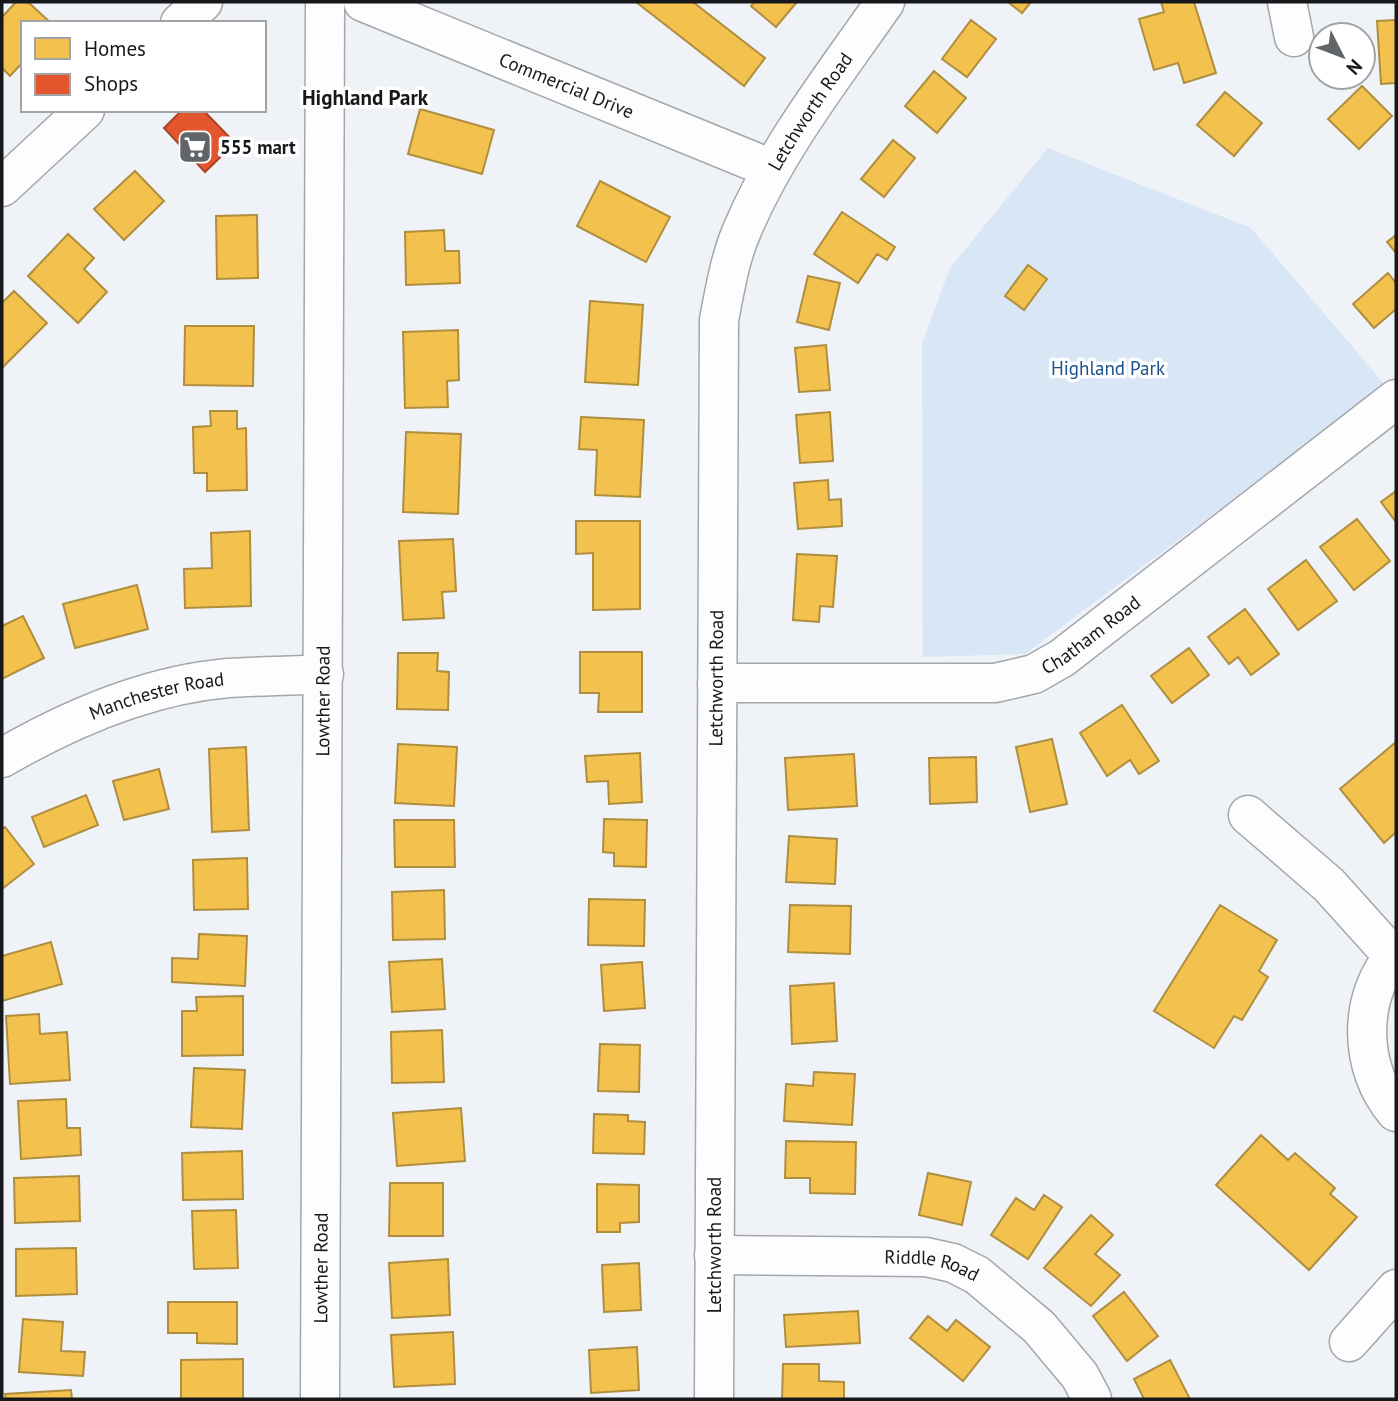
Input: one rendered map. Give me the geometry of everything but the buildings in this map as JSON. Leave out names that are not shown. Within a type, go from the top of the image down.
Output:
[{"type":"street","points":[[182,21],[203,2]]},
{"type":"street","name":"Lowther Road","points":[[320,1399],[326,2]]},
{"type":"street","name":"Commercial Drive","points":[[363,2],[772,169]]},
{"type":"street","name":"Letchworth Road","points":[[714,1399],[713,909],[719,320],[742,229],[772,169],[885,2]]},
{"type":"street","points":[[2,187],[83,112]]},
{"type":"street","name":"Chatham Road","points":[[717,682],[995,683],[1034,674],[1062,658],[1396,399]]},
{"type":"street","name":"Manchester Road","points":[[2,758],[34,739],[89,714],[150,693],[227,678],[324,674]]},
{"type":"street","points":[[1248,815],[1329,885],[1395,954],[1374,990],[1367,1022],[1367,1046],[1374,1077],[1396,1112]]},
{"type":"street","name":"Riddle Road","points":[[714,1255],[926,1257],[953,1263],[977,1275],[1039,1327],[1080,1376],[1092,1399]]},
{"type":"street","points":[[1349,1342],[1396,1289]]},
{"type":"green space","name":"Highland Park","points":[[1048,148],[1251,228],[1386,386],[1025,654],[923,657],[922,343],[950,268]]},
{"type":"place","name":"555 mart","points":[[195,147]]},
{"type":"district","name":"Highland Park","points":[[365,98]]}]
